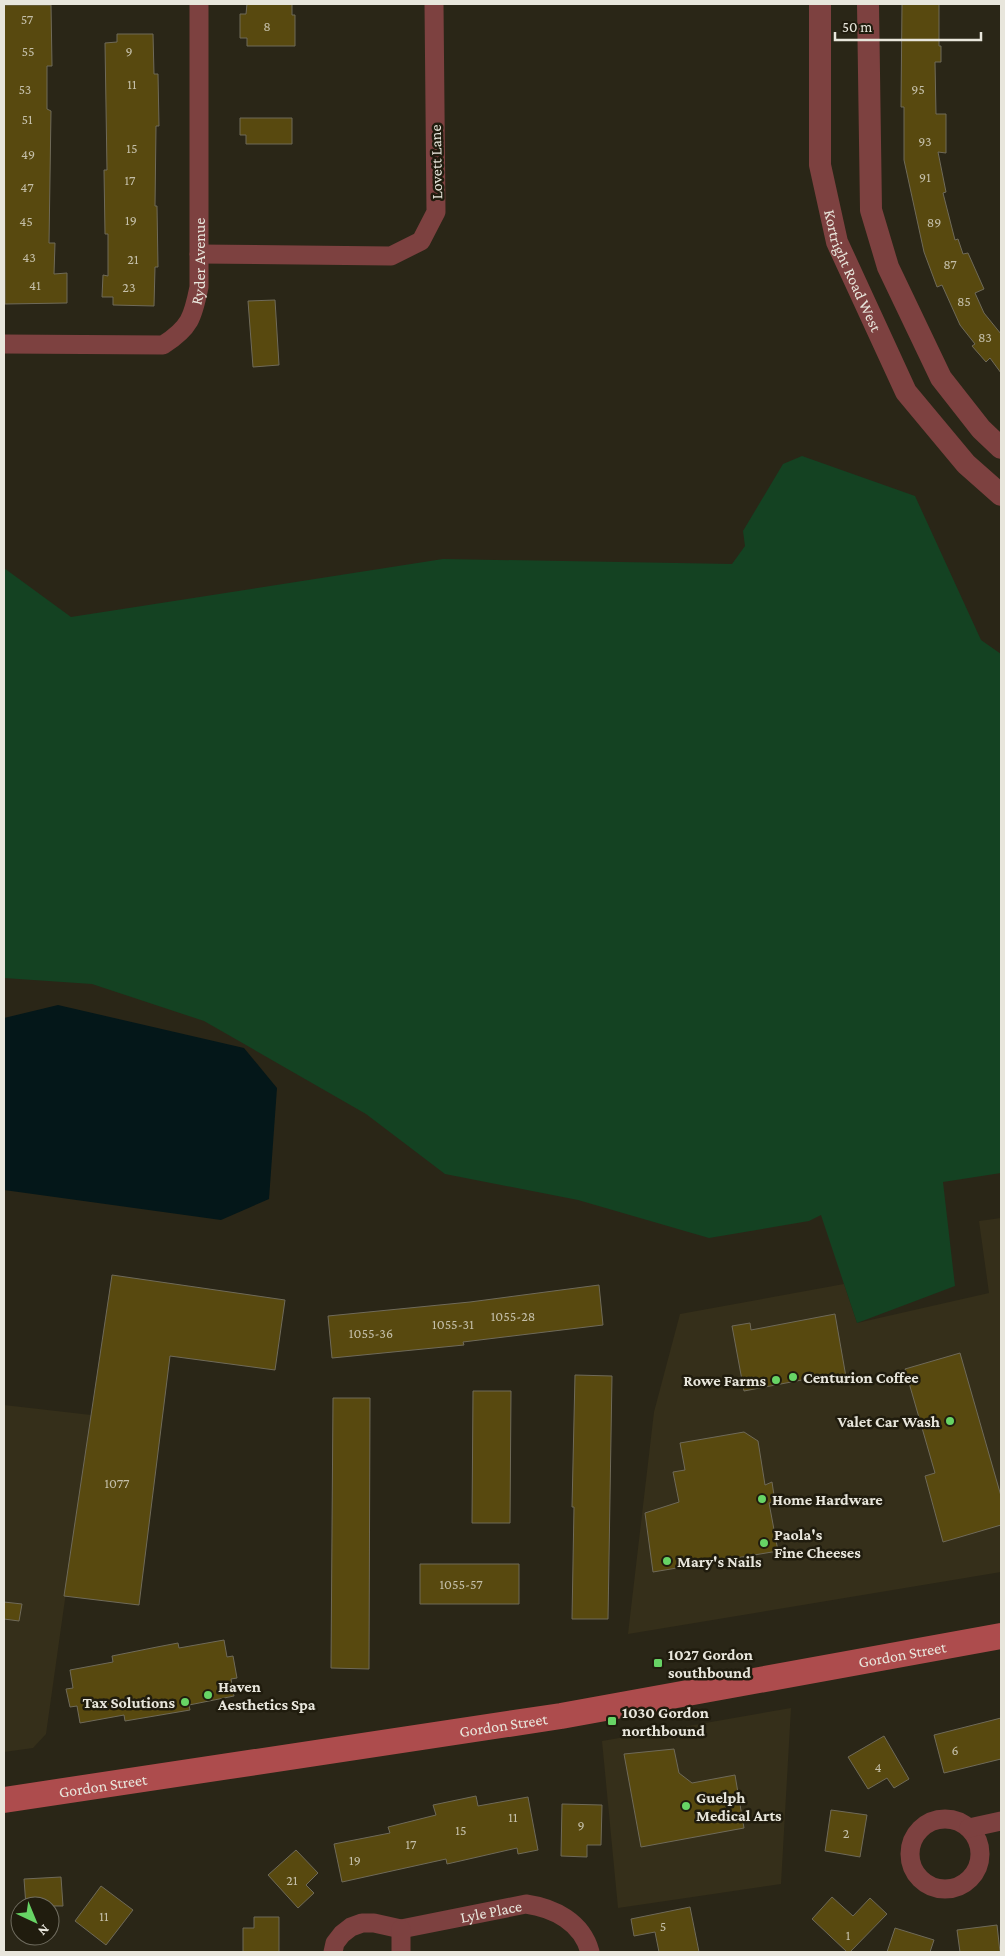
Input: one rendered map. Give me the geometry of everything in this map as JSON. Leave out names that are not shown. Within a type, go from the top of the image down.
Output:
[{"type":"main road","name":"Gordon Street","points":[[4,1800],[561,1716],[1001,1636]]},
{"type":"street","name":"Ryder Avenue","points":[[4,344],[163,345],[179,335],[194,314],[199,287],[199,4]]},
{"type":"street","name":"Lovett Lane","points":[[199,254],[390,256],[421,240],[436,212],[434,4]]},
{"type":"street","name":"Kortright Road West","points":[[820,4],[820,165],[837,242],[906,392],[966,464],[1001,495]]},
{"type":"street","name":"Kortright Road West","points":[[868,4],[871,210],[888,267],[941,378],[981,429],[1001,448]]},
{"type":"street","points":[[969,1828],[1001,1821]]},
{"type":"street","name":"Lyle Place","points":[[333,1952],[335,1943],[342,1934],[351,1927],[362,1923],[374,1923],[401,1929],[526,1904],[542,1906],[557,1912],[570,1921],[581,1932],[590,1952]]},
{"type":"street","points":[[401,1929],[401,1952]]},
{"type":"shaded area","points":[[58,1005],[244,1048],[277,1088],[269,1199],[221,1220],[4,1190],[4,1018]]},
{"type":"shaded area","points":[[1001,1218],[1001,1572],[628,1634],[654,1412],[680,1314],[844,1284],[857,1323],[989,1293],[979,1221]]},
{"type":"shaded area","points":[[4,1405],[91,1415],[46,1734],[33,1748],[4,1752]]},
{"type":"shaded area","points":[[791,1708],[781,1884],[618,1908],[602,1741]]},
{"type":"green space","points":[[802,456],[915,496],[981,640],[1001,654],[1001,1173],[943,1182],[955,1286],[857,1323],[821,1215],[809,1221],[709,1238],[578,1200],[445,1174],[366,1114],[204,1021],[92,984],[4,978],[4,568],[71,617],[443,559],[732,564],[745,546],[743,531],[783,464]]},
{"type":"building","points":[[247,4],[292,4],[292,15],[295,15],[295,46],[247,46],[247,38],[240,38],[240,14],[246,14]]},
{"type":"building","points":[[902,4],[939,4],[941,62],[935,62],[936,114],[946,114],[946,153],[938,152],[946,192],[943,193],[955,240],[958,239],[963,254],[968,253],[984,289],[975,293],[984,313],[1001,334],[1001,373],[990,358],[986,362],[972,346],[975,344],[960,325],[942,285],[937,287],[924,252],[904,160],[904,107],[901,107]]},
{"type":"building","points":[[4,5],[51,5],[52,66],[47,66],[47,109],[51,111],[49,243],[55,243],[54,274],[67,273],[67,303],[5,304]]},
{"type":"building","points":[[117,34],[153,34],[154,74],[158,74],[159,126],[156,126],[155,206],[157,206],[158,267],[155,267],[154,306],[113,305],[113,297],[102,297],[103,275],[108,276],[108,234],[105,234],[104,170],[107,170],[105,43],[117,42]]},
{"type":"building","points":[[240,118],[292,118],[292,144],[246,144],[246,135],[240,135]]},
{"type":"building","points":[[275,300],[279,365],[253,367],[248,301]]},
{"type":"building","points":[[112,1275],[285,1300],[275,1370],[170,1356],[139,1605],[64,1596]]},
{"type":"building","points":[[599,1285],[603,1325],[463,1342],[464,1345],[332,1358],[328,1316],[470,1302]]},
{"type":"building","points":[[835,1314],[846,1377],[808,1384],[807,1379],[744,1391],[732,1326],[750,1323],[751,1330]]},
{"type":"building","name":"Valet Car Wash","points":[[960,1353],[1001,1496],[1001,1525],[943,1542],[925,1476],[935,1473],[905,1369]]},
{"type":"building","points":[[575,1375],[612,1376],[608,1619],[572,1619]]},
{"type":"building","points":[[473,1391],[511,1391],[510,1523],[472,1523]]},
{"type":"building","points":[[333,1398],[370,1398],[369,1669],[331,1668]]},
{"type":"building","points":[[744,1432],[758,1441],[765,1485],[772,1482],[775,1502],[769,1503],[778,1551],[653,1572],[645,1513],[679,1502],[673,1472],[685,1470],[680,1443]]},
{"type":"building","points":[[420,1564],[519,1564],[519,1604],[420,1604]]},
{"type":"building","points":[[4,1602],[22,1604],[19,1621],[4,1619]]},
{"type":"building","points":[[224,1640],[227,1657],[233,1656],[237,1678],[231,1679],[234,1696],[189,1705],[190,1710],[125,1721],[124,1715],[80,1723],[77,1706],[70,1707],[66,1689],[73,1688],[70,1670],[113,1662],[112,1656],[157,1647],[178,1643],[179,1648]]},
{"type":"building","points":[[1001,1718],[1001,1759],[944,1773],[934,1735]]},
{"type":"building","points":[[884,1736],[909,1779],[894,1788],[887,1778],[868,1789],[848,1757]]},
{"type":"building","name":"Guelph Medical Arts","points":[[674,1749],[679,1773],[692,1783],[735,1775],[744,1828],[641,1847],[624,1754]]},
{"type":"building","points":[[476,1796],[478,1806],[528,1797],[538,1850],[518,1854],[517,1848],[447,1864],[446,1859],[342,1882],[334,1844],[390,1833],[388,1827],[436,1815],[433,1805]]},
{"type":"building","points":[[562,1804],[602,1805],[601,1845],[587,1845],[587,1857],[561,1856]]},
{"type":"building","points":[[831,1810],[867,1815],[860,1857],[825,1851]]},
{"type":"building","points":[[296,1850],[318,1873],[306,1885],[314,1893],[298,1908],[268,1875]]},
{"type":"building","points":[[61,1877],[63,1906],[60,1906],[60,1896],[25,1896],[24,1879]]},
{"type":"building","points":[[101,1886],[133,1910],[106,1945],[75,1921]]},
{"type":"building","points":[[832,1897],[853,1916],[870,1898],[887,1914],[850,1952],[847,1952],[812,1919]]},
{"type":"building","points":[[690,1907],[699,1952],[659,1952],[655,1932],[634,1936],[631,1919]]},
{"type":"building","points":[[254,1917],[279,1917],[279,1952],[243,1952],[243,1928],[254,1928]]},
{"type":"building","points":[[997,1925],[1000,1952],[960,1952],[957,1930]]},
{"type":"building","points":[[895,1928],[934,1940],[930,1952],[887,1952]]},
{"type":"place","name":"Centurion Coffee","points":[[793,1377]]},
{"type":"place","name":"Rowe Farms","points":[[776,1380]]},
{"type":"place","name":"Valet Car Wash","points":[[950,1421]]},
{"type":"place","name":"Home Hardware","points":[[762,1499]]},
{"type":"place","name":"Paola's Fine Cheeses","points":[[764,1543]]},
{"type":"place","name":"Mary's Nails","points":[[667,1561]]},
{"type":"place","name":"1027 Gordon southbound","points":[[658,1663]]},
{"type":"place","name":"Haven Aesthetics Spa","points":[[208,1695]]},
{"type":"place","name":"Tax Solutions","points":[[185,1702]]},
{"type":"place","name":"1030 Gordon northbound","points":[[612,1721]]},
{"type":"place","name":"Guelph Medical Arts","points":[[686,1806]]}]
